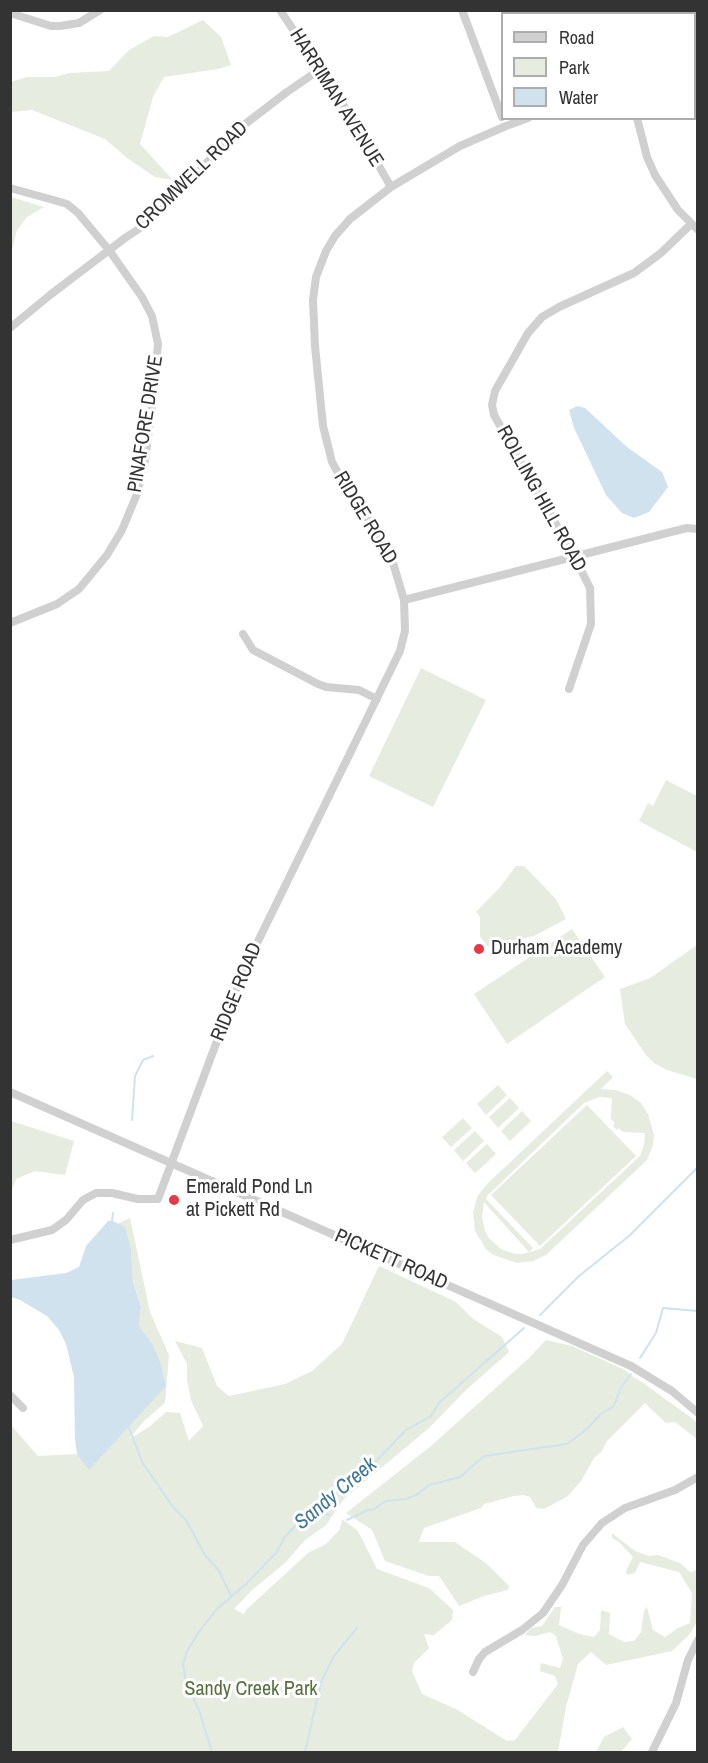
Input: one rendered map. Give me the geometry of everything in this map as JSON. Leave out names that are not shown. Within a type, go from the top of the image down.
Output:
[{"type":"street","points":[[10,13],[51,26],[60,26],[79,23],[100,10]]},
{"type":"street","name":"HARRIMAN AVENUE","points":[[280,10],[346,109],[391,187]]},
{"type":"street","points":[[462,10],[501,112]]},
{"type":"street","name":"CROMWELL ROAD","points":[[10,328],[158,214],[236,131],[319,70]]},
{"type":"street","name":"RIDGE ROAD","points":[[10,1240],[52,1230],[66,1220],[83,1200],[96,1193],[112,1193],[138,1199],[158,1199],[226,1013],[251,953],[395,663],[403,641],[405,623],[404,600],[392,556],[347,489],[328,451],[319,396],[314,314],[316,277],[330,243],[359,211],[391,187],[504,120]]},
{"type":"street","points":[[638,120],[647,157],[655,175],[678,210],[694,227]]},
{"type":"street","name":"PINAFORE DRIVE","points":[[10,188],[67,204],[78,213],[109,250],[142,297],[157,332],[157,357],[145,460],[137,494],[122,530],[91,577],[79,588],[57,604],[10,623]]},
{"type":"street","name":"ROLLING HILL ROAD","points":[[569,689],[592,613],[590,588],[494,414],[492,405],[495,391],[528,333],[542,317],[634,273],[694,227]]},
{"type":"street","points":[[404,600],[687,528],[698,529]]},
{"type":"street","points":[[243,634],[253,650],[318,684],[358,690],[377,699]]},
{"type":"street","name":"PICKETT ROAD","points":[[10,1092],[631,1366],[656,1380],[696,1408]]},
{"type":"street","points":[[10,1395],[23,1408]]},
{"type":"street","points":[[473,1672],[485,1652],[522,1630],[543,1613],[562,1585],[583,1545],[602,1523],[625,1508],[668,1493],[698,1477]]},
{"type":"street","points":[[652,1752],[676,1703],[688,1660],[698,1640]]},
{"type":"green space","points":[[519,10],[640,11],[637,12],[520,12]]},
{"type":"green space","points":[[203,20],[221,37],[231,65],[164,77],[153,97],[140,144],[173,180],[155,177],[127,158],[105,139],[32,110],[11,112],[11,82],[27,77],[55,77],[69,73],[109,71],[129,50],[154,36],[168,37]]},
{"type":"green space","points":[[11,197],[44,207],[27,217],[17,230],[11,253]]},
{"type":"green space","points":[[421,668],[486,700],[433,807],[369,776]]},
{"type":"green space","points":[[666,780],[697,796],[697,852],[639,821],[648,803],[653,806]]},
{"type":"green space","points":[[516,866],[524,866],[556,899],[566,919],[534,936],[487,946],[480,936],[480,917],[476,912]]},
{"type":"green space","points":[[572,929],[605,977],[507,1044],[474,994]]},
{"type":"green space","points":[[697,945],[697,1079],[667,1070],[654,1063],[646,1055],[625,1024],[620,989],[650,978]]},
{"type":"green space","points":[[607,1071],[613,1077],[601,1089],[616,1090],[630,1095],[641,1103],[648,1114],[654,1135],[647,1160],[546,1255],[533,1261],[517,1263],[493,1255],[486,1249],[475,1231],[473,1212],[478,1195]],"holes":[[[599,1097],[612,1098],[611,1119],[615,1123],[613,1126],[623,1132],[645,1133],[640,1156],[540,1249],[522,1254],[501,1249],[485,1231],[482,1217],[484,1202],[529,1252],[533,1248],[486,1199],[487,1196],[584,1103]]]},
{"type":"green space","points":[[498,1085],[507,1095],[486,1115],[477,1104]]},
{"type":"green space","points":[[510,1098],[519,1108],[498,1128],[489,1117]]},
{"type":"green space","points":[[587,1105],[636,1156],[540,1246],[491,1195]]},
{"type":"green space","points":[[522,1111],[531,1121],[510,1141],[501,1131]]},
{"type":"green space","points":[[463,1118],[472,1128],[451,1147],[442,1137]]},
{"type":"green space","points":[[11,1121],[74,1141],[65,1175],[35,1171],[16,1179],[11,1192]]},
{"type":"green space","points":[[475,1131],[484,1141],[463,1161],[454,1150]]},
{"type":"green space","points":[[487,1144],[496,1154],[475,1173],[466,1163]]},
{"type":"green space","name":"Sandy Creek Park","points":[[130,1218],[150,1312],[169,1355],[165,1403],[144,1421],[129,1439],[149,1427],[166,1412],[180,1413],[189,1441],[203,1426],[191,1400],[187,1364],[175,1341],[202,1348],[217,1386],[229,1396],[285,1384],[312,1371],[342,1344],[379,1266],[456,1302],[472,1318],[502,1337],[509,1352],[466,1390],[429,1428],[344,1499],[326,1525],[305,1540],[286,1562],[251,1591],[234,1609],[244,1614],[308,1553],[326,1544],[340,1529],[342,1519],[358,1531],[377,1569],[429,1588],[453,1610],[452,1620],[434,1635],[424,1634],[429,1648],[414,1663],[412,1671],[422,1694],[456,1709],[507,1741],[515,1740],[558,1684],[555,1676],[540,1671],[541,1663],[560,1668],[563,1659],[556,1636],[550,1632],[535,1636],[525,1635],[531,1628],[542,1626],[555,1607],[561,1607],[559,1625],[579,1634],[594,1637],[600,1630],[601,1610],[610,1613],[609,1634],[624,1642],[634,1641],[641,1632],[644,1611],[647,1607],[653,1630],[665,1637],[690,1623],[692,1593],[679,1572],[640,1562],[635,1573],[627,1575],[626,1571],[633,1557],[612,1538],[612,1533],[635,1551],[649,1556],[658,1555],[680,1563],[690,1572],[697,1568],[697,1622],[689,1635],[672,1651],[606,1665],[591,1652],[578,1664],[566,1707],[558,1752],[11,1752],[10,1424],[38,1456],[77,1454],[90,1469],[153,1346],[139,1326],[141,1306],[133,1281],[131,1250],[119,1223]]},
{"type":"green space","points":[[546,1340],[572,1346],[625,1370],[693,1419],[697,1423],[697,1439],[675,1422],[666,1423],[645,1403],[607,1441],[581,1481],[568,1496],[544,1509],[536,1508],[530,1497],[514,1496],[484,1504],[481,1508],[424,1528],[419,1542],[455,1542],[487,1564],[509,1586],[508,1590],[459,1606],[439,1576],[429,1576],[385,1561],[372,1530],[346,1513],[431,1446]]},
{"type":"green space","points":[[623,1727],[632,1739],[621,1752],[596,1752],[604,1737]]},
{"type":"water","points":[[577,406],[585,408],[627,447],[662,472],[668,487],[649,512],[634,518],[622,513],[606,495],[574,428],[569,410]]},
{"type":"water","points":[[108,1221],[125,1227],[131,1250],[133,1282],[141,1306],[139,1326],[153,1345],[166,1386],[89,1470],[77,1454],[74,1377],[66,1344],[59,1330],[47,1316],[11,1297],[11,1280],[66,1273],[79,1267],[86,1246]]},
{"type":"waterway","points":[[132,1120],[135,1076],[143,1060],[153,1056]]},
{"type":"waterway","name":"Sandy Creek","points":[[540,1315],[579,1276],[629,1236],[698,1167]]},
{"type":"waterway","points":[[112,1221],[113,1213]]},
{"type":"waterway","points":[[640,1358],[656,1333],[663,1308],[698,1311]]},
{"type":"waterway","name":"Sandy Creek","points":[[212,1752],[200,1713],[186,1682],[183,1664],[187,1651],[201,1629],[216,1610],[246,1584],[277,1552],[284,1538],[296,1525],[316,1512],[320,1504],[359,1479],[406,1430],[431,1416],[439,1403],[524,1328]]},
{"type":"waterway","points":[[347,1520],[373,1510],[386,1501],[406,1499],[418,1494],[429,1485],[460,1477],[484,1456],[567,1444],[587,1429],[601,1414],[614,1406],[620,1389],[631,1374]]},
{"type":"waterway","points":[[128,1425],[142,1462],[173,1507],[186,1520],[205,1555],[219,1571],[231,1596]]},
{"type":"waterway","points":[[316,1512],[329,1515]]},
{"type":"waterway","points":[[305,1752],[321,1682],[334,1656],[357,1628]]},
{"type":"place","name":"Durham Academy","points":[[479,949]]},
{"type":"place","name":"Emerald Pond Ln at Pickett Rd","points":[[174,1200]]}]
